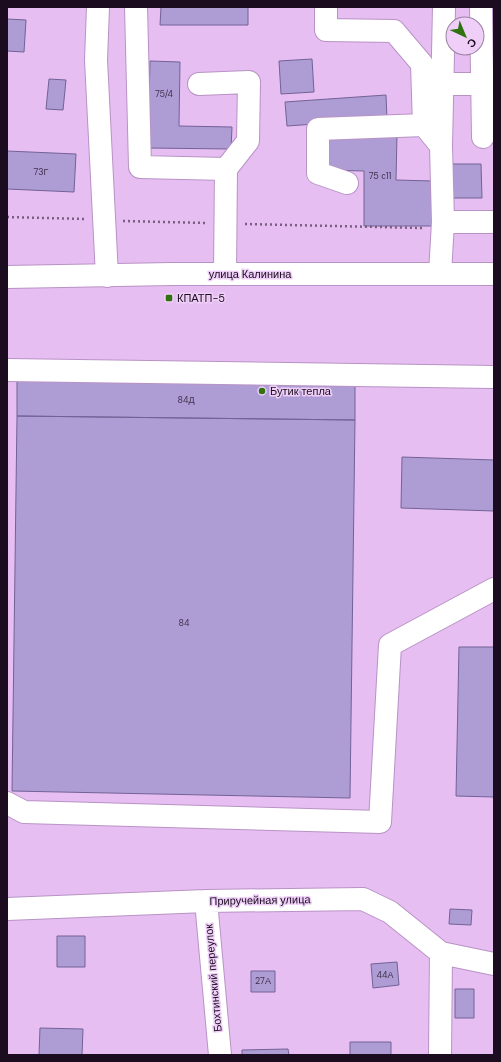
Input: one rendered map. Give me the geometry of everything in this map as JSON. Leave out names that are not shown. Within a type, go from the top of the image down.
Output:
[{"type":"street","points":[[98,7],[96,60],[107,276]]},
{"type":"street","points":[[136,7],[140,167],[226,169]]},
{"type":"street","points":[[326,7],[326,30],[394,31],[422,64],[424,125],[441,146]]},
{"type":"street","points":[[440,274],[443,225],[441,146],[444,7]]},
{"type":"street","points":[[481,7],[482,137]]},
{"type":"street","points":[[199,84],[249,82],[248,141],[226,169],[225,274]]},
{"type":"street","points":[[442,84],[482,84]]},
{"type":"street","points":[[347,182],[318,173],[318,129],[424,125]]},
{"type":"street","points":[[443,225],[494,222]]},
{"type":"street","name":"улица Калинина","points":[[7,277],[172,274],[494,274]]},
{"type":"street","points":[[7,370],[494,378]]},
{"type":"street","points":[[7,803],[24,812],[380,822],[390,645],[494,589]]},
{"type":"street","name":"Приручейная улица","points":[[7,909],[206,901],[363,899],[390,912],[441,953],[494,964]]},
{"type":"street","name":"Бохтинский переулок","points":[[206,901],[220,1055]]},
{"type":"street","points":[[440,1055],[441,953]]},
{"type":"path","points":[[7,217],[225,224],[443,225]]},
{"type":"building","points":[[161,7],[248,7],[248,25],[160,25]]},
{"type":"building","points":[[7,19],[26,20],[24,52],[7,51]]},
{"type":"building","points":[[312,59],[314,92],[281,94],[279,61]]},
{"type":"building","points":[[150,61],[180,62],[179,126],[232,127],[231,149],[148,148]]},
{"type":"building","points":[[49,79],[66,80],[63,110],[46,109]]},
{"type":"building","points":[[386,95],[387,119],[287,126],[285,102]]},
{"type":"building","points":[[325,133],[397,134],[396,180],[432,181],[432,226],[364,226],[364,171],[325,170]]},
{"type":"building","points":[[7,151],[76,154],[74,192],[7,189]]},
{"type":"building","points":[[450,164],[481,164],[482,198],[450,198]]},
{"type":"building","points":[[17,381],[355,384],[355,420],[17,416]]},
{"type":"building","points":[[17,416],[355,420],[350,798],[12,791]]},
{"type":"building","points":[[402,457],[494,460],[494,511],[401,508]]},
{"type":"building","points":[[459,647],[494,647],[494,797],[456,796]]},
{"type":"building","points":[[450,909],[472,910],[471,925],[449,924]]},
{"type":"building","points":[[57,936],[85,936],[85,967],[57,967]]},
{"type":"building","points":[[397,962],[399,985],[373,988],[371,964]]},
{"type":"building","points":[[251,971],[275,971],[275,992],[251,992]]},
{"type":"building","points":[[455,989],[474,989],[474,1018],[455,1018]]},
{"type":"building","points":[[40,1028],[83,1029],[82,1055],[39,1055]]},
{"type":"building","points":[[350,1042],[391,1042],[391,1055],[350,1055]]},
{"type":"building","points":[[288,1049],[289,1055],[242,1055],[242,1050]]},
{"type":"place","name":"КПАТП-5","points":[[169,298]]},
{"type":"place","name":"Бутик тепла","points":[[262,391]]}]
